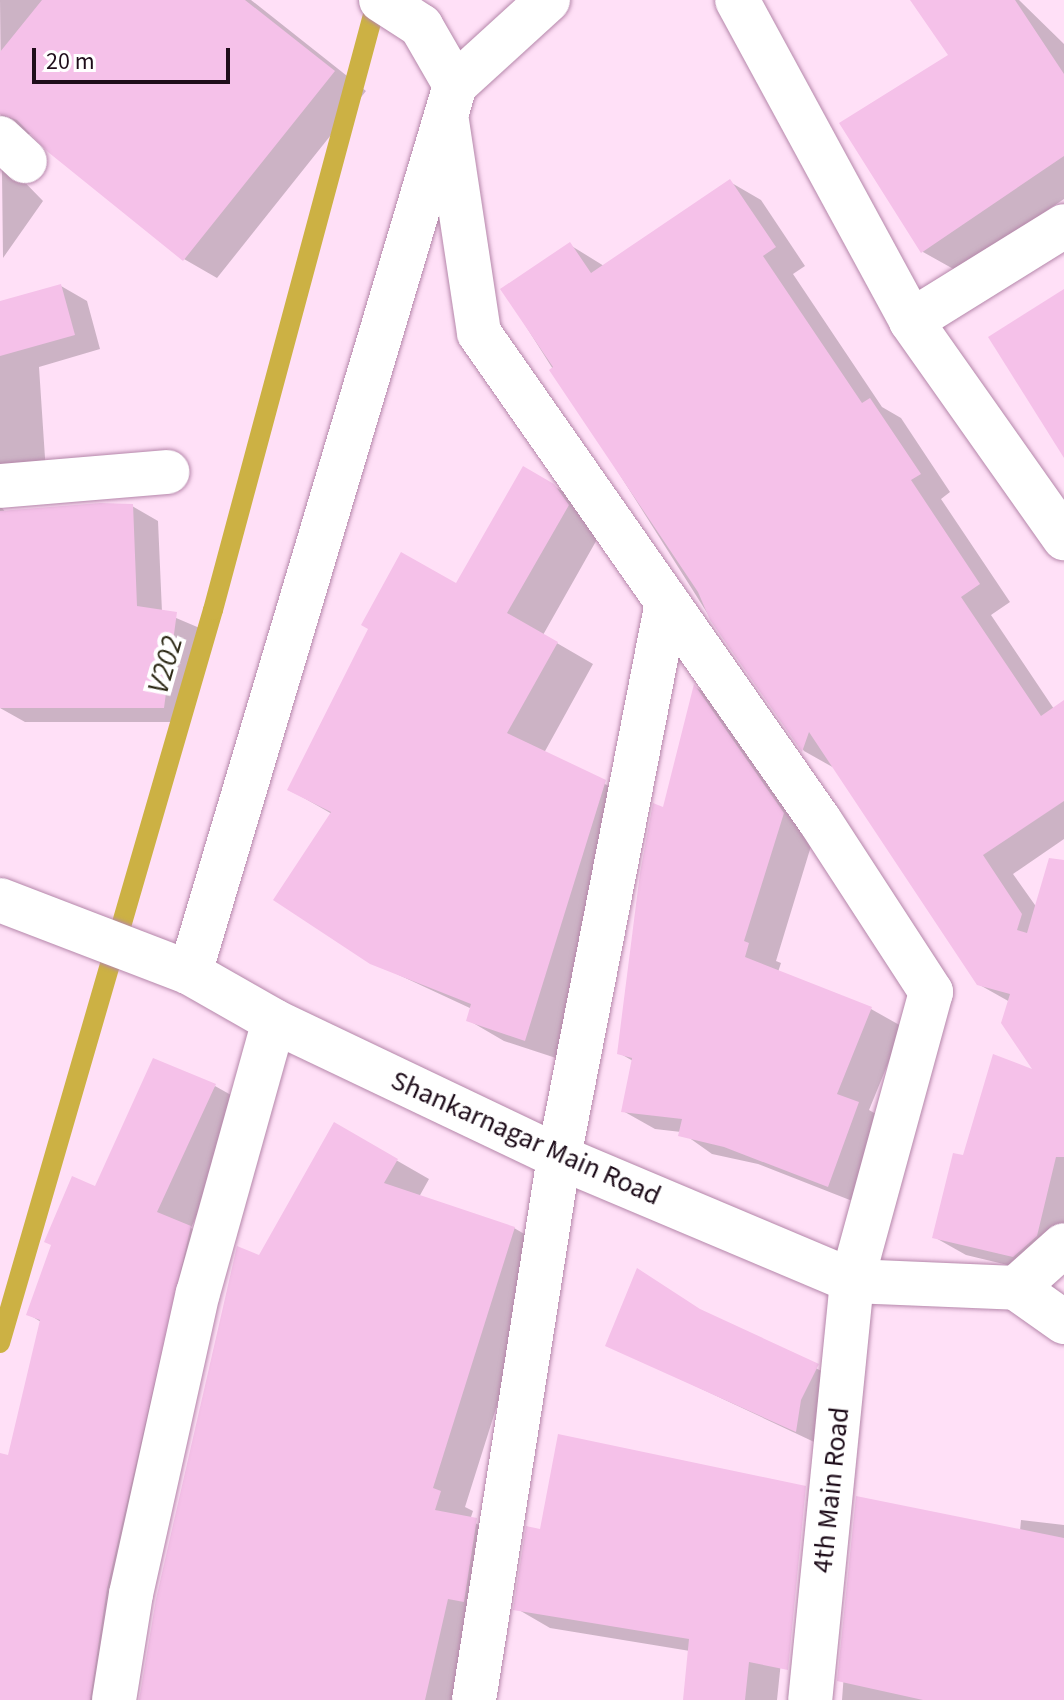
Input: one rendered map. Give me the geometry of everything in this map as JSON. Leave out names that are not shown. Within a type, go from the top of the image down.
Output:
[{"type":"street","points":[[381,0],[421,26],[451,103]]},
{"type":"street","points":[[190,973],[451,103],[548,0]]},
{"type":"street","points":[[737,0],[911,321],[1064,538]]},
{"type":"street","name":"4th Main Road","points":[[451,103],[479,333],[829,834],[931,992],[852,1281],[810,1700]]},
{"type":"street","points":[[911,321],[1064,226]]},
{"type":"street","points":[[0,486],[167,472]]},
{"type":"street","points":[[474,1700],[559,1157],[667,602]]},
{"type":"street","name":"Shankarnagar Main Road","points":[[0,900],[190,973],[274,1021],[559,1157],[852,1281],[1016,1288]]},
{"type":"street","points":[[114,1700],[131,1594],[198,1293],[274,1021]]},
{"type":"street","points":[[1064,1245],[1016,1288],[1064,1322]]},
{"type":"building","points":[[42,0],[245,0],[335,71],[183,261],[48,152],[17,120],[0,114],[0,52]]},
{"type":"building","points":[[910,0],[1015,0],[1064,74],[1064,156],[921,253],[839,123],[948,55]]},
{"type":"building","points":[[730,179],[776,247],[763,256],[862,403],[870,398],[921,474],[911,480],[980,584],[961,597],[1041,716],[1064,700],[1064,801],[983,855],[1022,914],[1017,930],[1027,933],[1049,858],[1064,860],[1064,1157],[1056,1157],[1037,1236],[1013,1257],[932,1238],[953,1153],[963,1155],[993,1054],[1032,1069],[1001,1023],[1010,994],[977,985],[809,732],[802,752],[710,620],[698,592],[549,370],[553,367],[500,289],[570,242],[591,273]]},
{"type":"building","points":[[61,284],[75,335],[0,356],[0,301]]},
{"type":"building","points":[[1064,289],[1064,458],[988,337]]},
{"type":"building","points":[[523,466],[554,484],[569,505],[507,613],[558,642],[507,733],[606,780],[525,1041],[466,1021],[471,1004],[370,964],[273,900],[331,812],[287,790],[368,629],[361,625],[401,552],[456,583]]},
{"type":"building","points":[[100,503],[133,504],[137,606],[177,612],[164,708],[0,708],[0,511]]},
{"type":"building","points":[[694,684],[784,813],[744,941],[749,943],[745,957],[872,1007],[837,1094],[859,1102],[828,1187],[724,1147],[678,1136],[682,1119],[621,1112],[632,1058],[617,1054],[640,873],[653,803],[663,807]]},
{"type":"building","points":[[153,1058],[216,1084],[157,1212],[191,1226],[107,1589],[90,1700],[0,1700],[0,1453],[8,1455],[40,1320],[26,1315],[51,1245],[44,1242],[72,1176],[95,1186]]},
{"type":"building","points":[[334,1122],[398,1159],[384,1183],[515,1227],[433,1488],[441,1491],[435,1510],[477,1518],[464,1602],[448,1599],[425,1700],[139,1700],[156,1599],[237,1246],[259,1255]]},
{"type":"building","points":[[637,1268],[700,1309],[819,1364],[801,1400],[796,1432],[605,1346]]},
{"type":"building","points":[[558,1434],[806,1486],[788,1670],[749,1662],[745,1700],[683,1700],[689,1639],[513,1610],[526,1526],[540,1529]]},
{"type":"building","points":[[856,1496],[1064,1538],[1064,1700],[923,1700],[837,1681]]},
{"type":"waterway","name":"V202","points":[[0,1343],[213,610],[377,0]]}]
